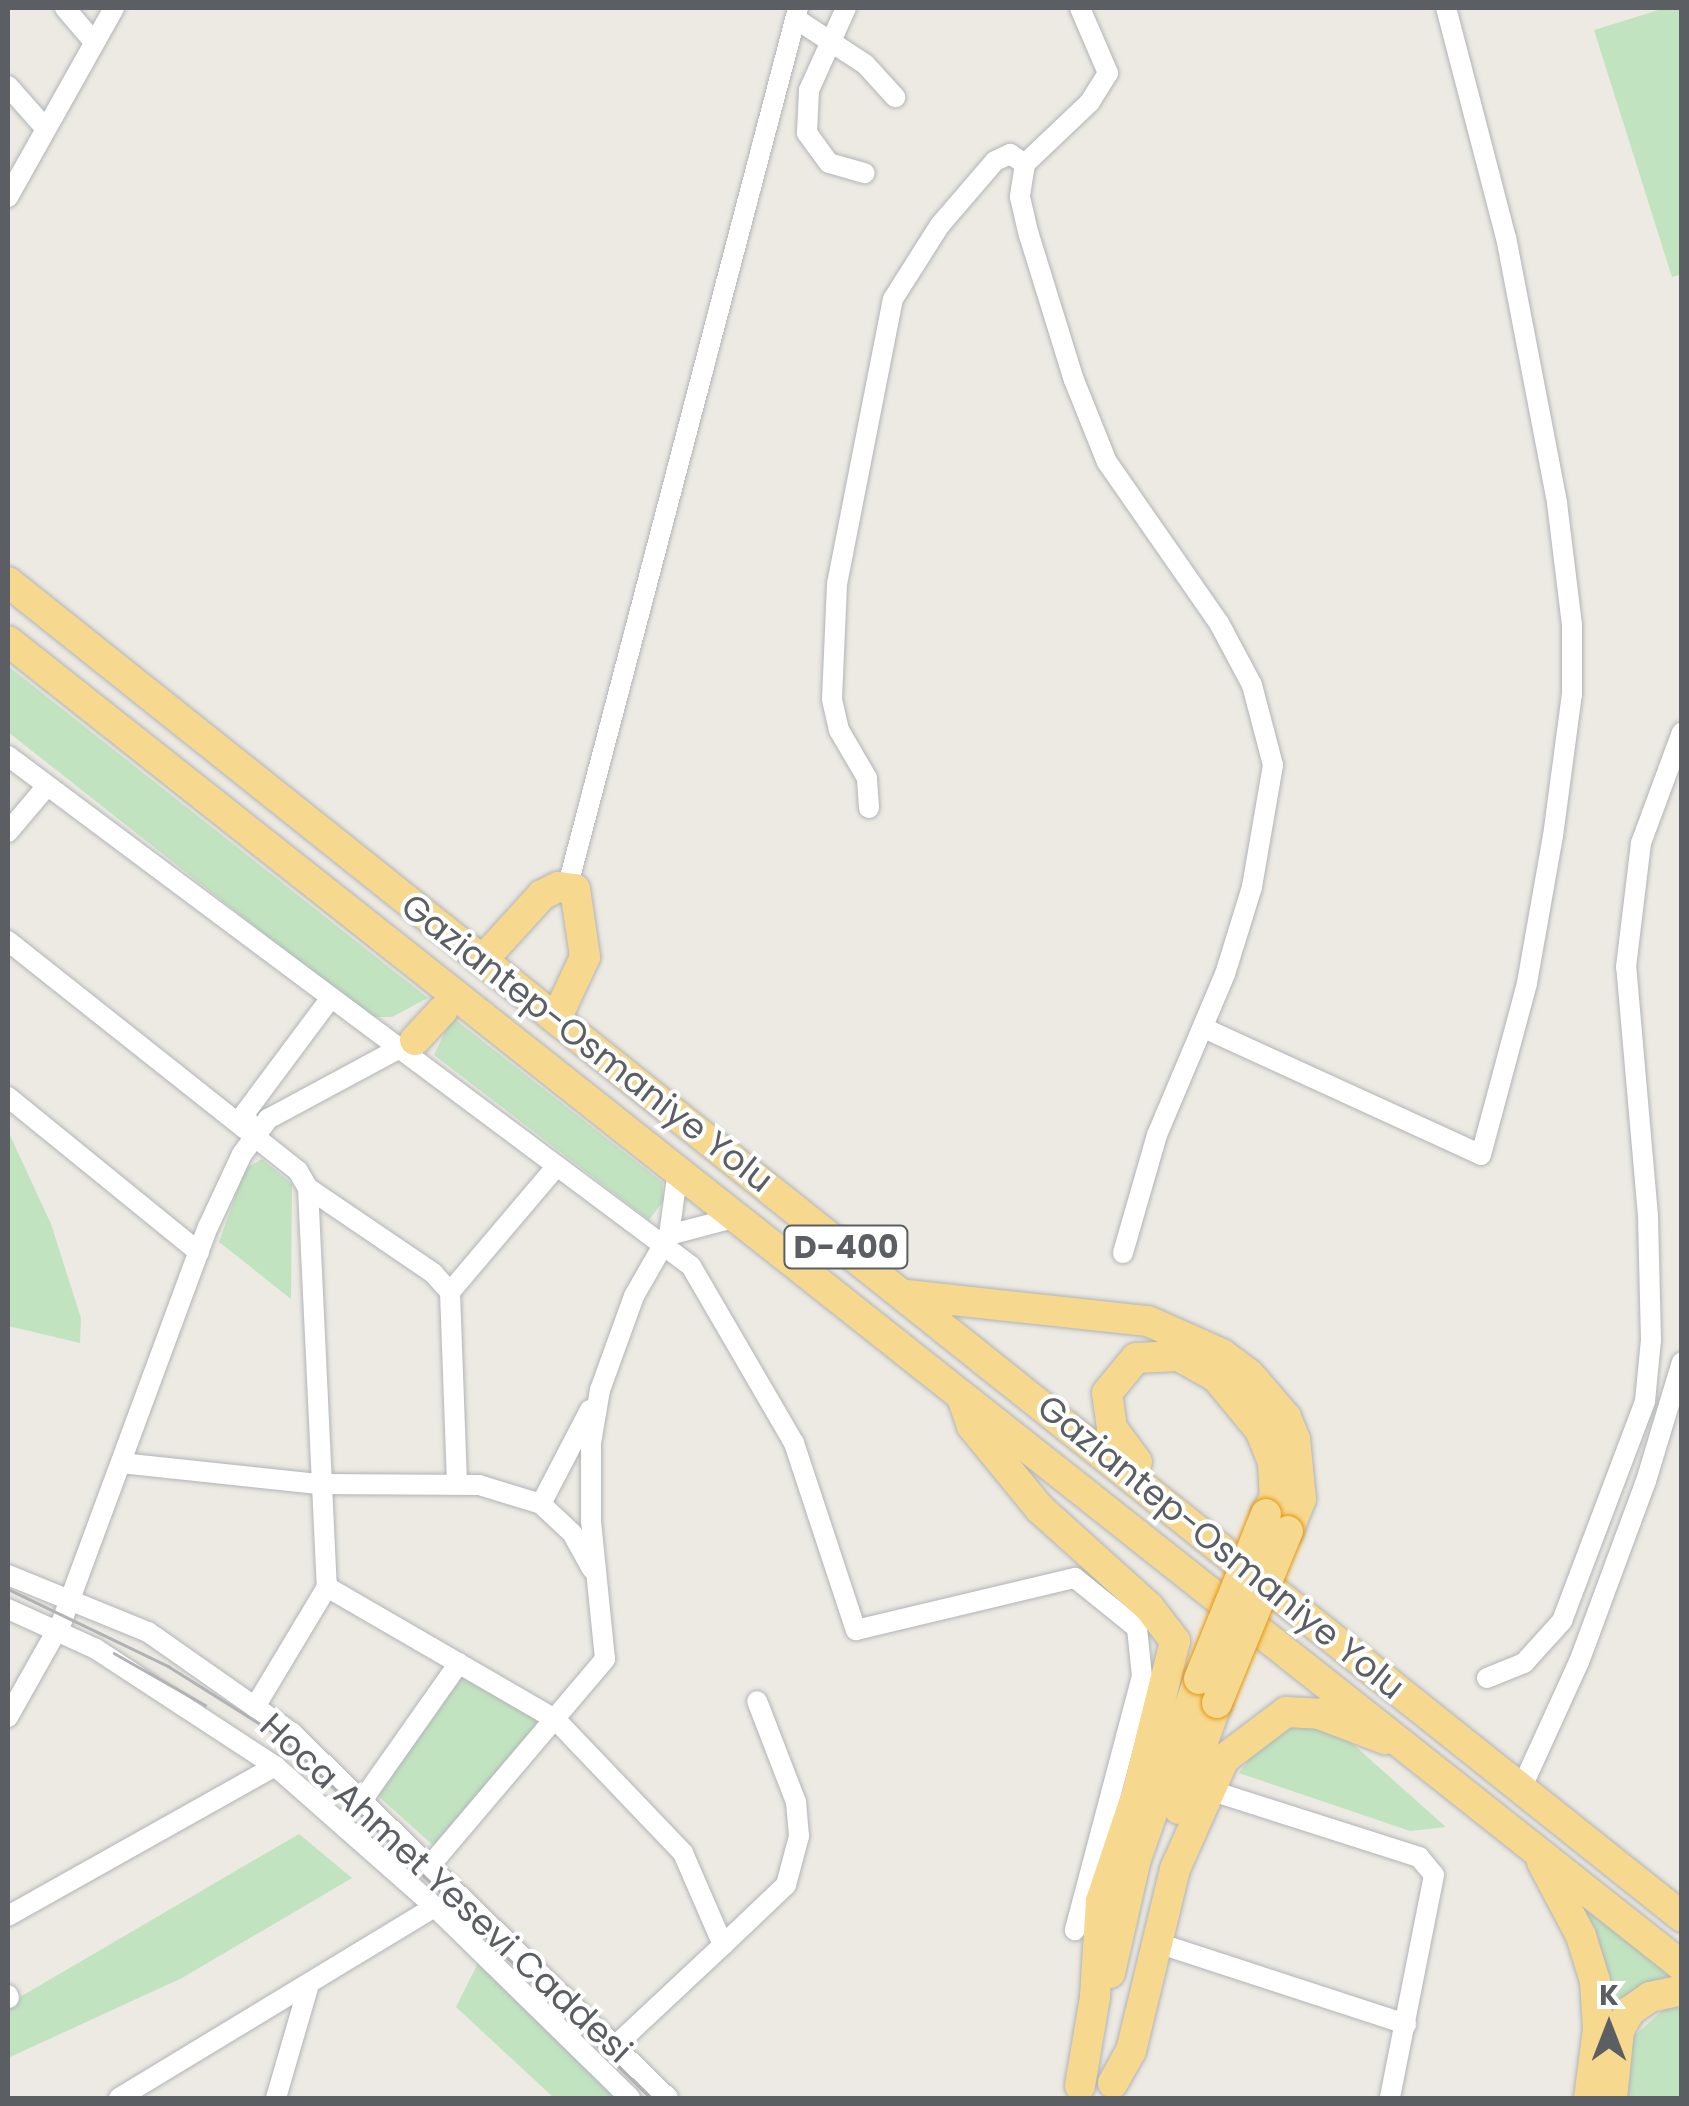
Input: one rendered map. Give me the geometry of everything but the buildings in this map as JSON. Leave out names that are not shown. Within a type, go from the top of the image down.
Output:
[{"type":"highway","name":"Gaziantep-Osmaniye Yolu","points":[[8,582],[1171,1504],[1682,1916]]},
{"type":"highway","name":"Gaziantep-Osmaniye Yolu","points":[[8,640],[1682,1966]]},
{"type":"highway","points":[[490,950],[542,896],[568,885],[582,900],[586,957],[556,1019]]},
{"type":"highway","points":[[406,1044],[442,1010]]},
{"type":"highway","points":[[908,1295],[1148,1321],[1222,1354],[1249,1374],[1286,1417],[1295,1438],[1301,1499],[1277,1522],[1136,1859],[1080,2086],[1096,1997],[1100,1901],[1138,1791],[1175,1641],[1149,1607],[1039,1508],[972,1426],[960,1394]]},
{"type":"highway","points":[[1171,1504],[1120,1442],[1106,1411],[1117,1376],[1136,1358],[1179,1356],[1216,1376],[1260,1430],[1273,1462],[1277,1522]]},
{"type":"highway","points":[[1208,1691],[1153,1889],[1113,2083],[1131,2052],[1162,1944],[1175,1869],[1206,1789],[1224,1759],[1286,1712],[1318,1714],[1414,1750]]},
{"type":"highway","points":[[1533,1846],[1582,1936],[1595,1981],[1598,2029],[1589,2098]]},
{"type":"highway","points":[[1644,1887],[1682,1893]]},
{"type":"highway","points":[[1612,2098],[1619,2030],[1630,2010],[1650,1997],[1682,1990]]},
{"type":"street","points":[[64,8],[94,42]]},
{"type":"street","points":[[8,197],[114,8]]},
{"type":"street","points":[[846,8],[828,39],[809,90],[808,132],[830,163],[865,173]]},
{"type":"street","points":[[1080,8],[1108,73],[1090,102],[1025,164],[1020,197],[1074,380],[1108,462],[1219,623],[1252,685],[1273,765],[1252,887],[1206,1029],[1158,1135],[1122,1253]]},
{"type":"street","points":[[1206,1029],[1481,1155],[1526,983],[1553,836],[1572,694],[1572,625],[1557,502],[1506,238],[1446,8]]},
{"type":"street","points":[[568,885],[797,13],[884,80],[895,97]]},
{"type":"street","points":[[8,86],[46,129]]},
{"type":"street","points":[[868,808],[867,778],[839,730],[832,699],[836,604],[854,473],[893,300],[940,225],[995,162],[1010,154],[1025,164]]},
{"type":"street","points":[[1487,1678],[1524,1662],[1562,1621],[1645,1400],[1651,1340],[1648,1216],[1626,968],[1641,843],[1682,732]]},
{"type":"street","points":[[8,756],[330,999],[406,1044],[555,1168],[665,1240],[691,1266],[794,1443],[856,1630],[1076,1578],[1137,1628],[1142,1676],[1075,1930]]},
{"type":"street","points":[[8,832],[46,788]]},
{"type":"street","points":[[8,941],[298,1171],[308,1188],[433,1273],[450,1292],[457,1484]]},
{"type":"street","points":[[254,1138],[245,1113],[330,999]]},
{"type":"street","points":[[8,1717],[58,1630],[198,1252],[254,1138],[268,1119],[312,1091],[406,1044]]},
{"type":"street","points":[[8,1097],[198,1252]]},
{"type":"street","points":[[450,1292],[555,1168]]},
{"type":"street","points":[[541,1504],[600,1390],[665,1240],[678,1170]]},
{"type":"street","points":[[255,1707],[326,1586],[318,1484],[308,1188]]},
{"type":"street","points":[[665,1240],[737,1217]]},
{"type":"street","points":[[1521,1788],[1579,1662],[1646,1481],[1682,1362]]},
{"type":"street","points":[[428,1868],[605,1658],[591,1444],[600,1390]]},
{"type":"street","points":[[120,1463],[318,1484],[457,1484],[541,1504],[572,1533],[599,1580]]},
{"type":"street","name":"Hoca Ahmet Yesevi Caddesi","points":[[8,1575],[71,1597],[148,1632],[292,1732],[668,2098]]},
{"type":"street","points":[[326,1586],[556,1720],[683,1852],[723,1945]]},
{"type":"street","name":"Hoca Ahmet Yesevi Caddesi","points":[[8,1609],[58,1630],[275,1766],[435,1907],[630,2098]]},
{"type":"street","points":[[361,1802],[459,1663]]},
{"type":"street","points":[[614,2046],[786,1884],[799,1836],[796,1802],[757,1701]]},
{"type":"street","points":[[8,1916],[275,1766]]},
{"type":"street","points":[[1206,1789],[1419,1857],[1434,1875],[1433,1900],[1390,2098]]},
{"type":"street","points":[[118,2098],[308,1988],[435,1907]]},
{"type":"street","points":[[1162,1944],[1406,2024]]},
{"type":"street","points":[[276,2098],[308,1988]]},
{"type":"green space","points":[[1665,8],[1682,8],[1682,274],[1672,277],[1594,30]]},
{"type":"green space","points":[[8,666],[428,998],[392,1017],[374,1017],[8,732]]},
{"type":"green space","points":[[452,1017],[662,1182],[664,1200],[649,1220],[434,1055]]},
{"type":"green space","points":[[8,1131],[51,1224],[81,1318],[80,1343],[8,1326]]},
{"type":"green space","points":[[262,1159],[292,1184],[291,1299],[219,1242],[245,1169]]},
{"type":"green space","points":[[462,1677],[536,1717],[536,1730],[435,1847],[378,1796]]},
{"type":"green space","points":[[1290,1722],[1318,1724],[1346,1738],[1446,1827],[1410,1831],[1239,1773],[1271,1731]]},
{"type":"green space","points":[[299,1834],[352,1878],[182,1978],[8,2058],[8,2004]]},
{"type":"green space","points":[[1579,1899],[1678,1978],[1612,2008]]},
{"type":"green space","points":[[478,1963],[616,2098],[554,2098],[456,2007]]},
{"type":"green space","points":[[1681,2006],[1681,2098],[1625,2098],[1630,2040],[1666,2007]]},
{"type":"tram line","points":[[8,1589],[168,1666],[283,1738],[651,2098]]},
{"type":"tram line","points":[[114,1653],[205,1705]]}]
